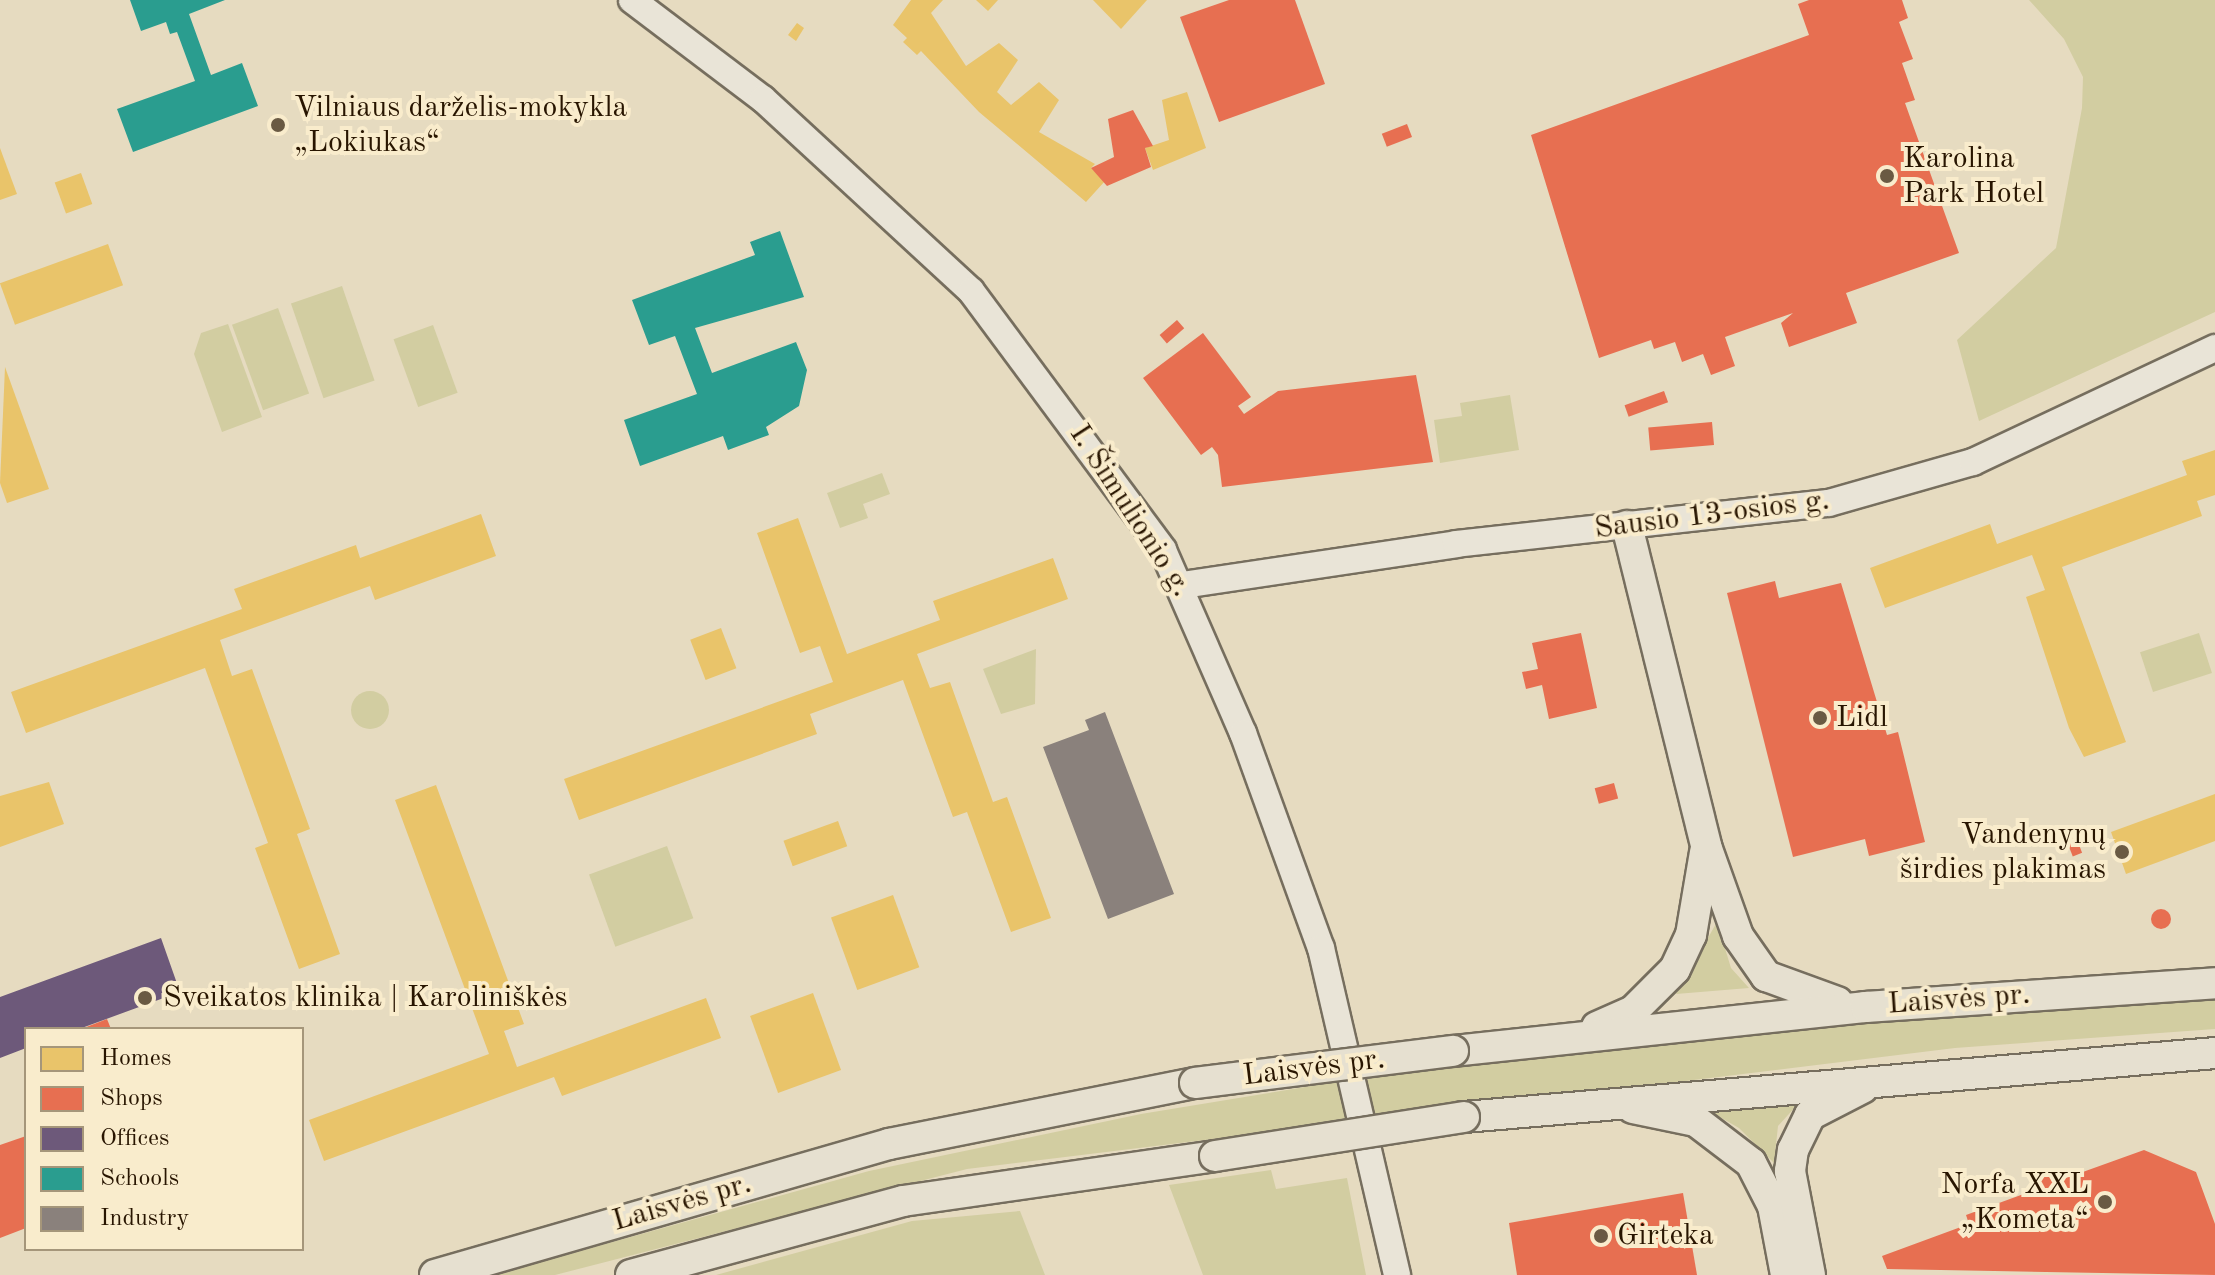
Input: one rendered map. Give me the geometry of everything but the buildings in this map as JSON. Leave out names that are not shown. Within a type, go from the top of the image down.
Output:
[{"type":"main road","points":[[1627,526],[1706,846],[1757,968],[1797,992],[1866,1007]]},
{"type":"main road","points":[[1578,1035],[1633,1011],[1675,969],[1694,924],[1706,846]]},
{"type":"main road","name":"Laisvės pr.","points":[[435,1275],[889,1144],[1195,1083],[1578,1035],[1866,1007],[2215,983]]},
{"type":"main road","name":"Laisvės pr.","points":[[631,1275],[903,1201],[1464,1117],[1898,1075],[2215,1053]]},
{"type":"main road","points":[[1810,1275],[1790,1171],[1797,1134],[1827,1101],[1898,1075]]},
{"type":"main road","points":[[1596,1102],[1696,1121],[1734,1146],[1765,1181],[1786,1275]]},
{"type":"street","name":"I. Šimulionio g.","points":[[632,0],[763,99],[971,291],[1125,491],[1183,585],[1321,948],[1397,1275]]},
{"type":"street","name":"Sausio 13-osios g.","points":[[1183,585],[1627,526],[1829,503],[1937,474],[2215,348]]},
{"type":"shaded area","points":[[2029,0],[2215,0],[2215,312],[1979,421],[1957,340],[2056,248],[2082,108],[2083,77],[2064,39]]},
{"type":"shaded area","points":[[342,286],[375,381],[323,398],[291,304]]},
{"type":"shaded area","points":[[278,308],[309,394],[263,410],[232,325]]},
{"type":"shaded area","points":[[228,324],[262,417],[222,432],[194,354],[201,333]]},
{"type":"shaded area","points":[[433,325],[458,393],[418,407],[394,339]]},
{"type":"shaded area","points":[[1510,395],[1519,450],[1440,463],[1434,420],[1462,416],[1460,403]]},
{"type":"shaded area","points":[[882,473],[890,494],[863,504],[868,518],[840,528],[827,493]]},
{"type":"shaded area","points":[[2199,633],[2212,673],[2153,692],[2140,652]]},
{"type":"shaded area","points":[[1036,649],[1035,704],[1001,714],[983,669]]},
{"type":"shaded area","points":[[370,691],[384,696],[389,710],[384,724],[370,729],[356,724],[351,710],[356,696]]},
{"type":"shaded area","points":[[667,846],[693,918],[615,947],[589,874]]},
{"type":"shaded area","points":[[1717,922],[1731,968],[1749,988],[1676,994]]},
{"type":"shaded area","points":[[2215,998],[2215,1029],[1955,1048],[967,1169],[555,1275],[494,1275],[869,1171],[1141,1114],[1384,1074],[1923,1015]]},
{"type":"shaded area","points":[[1809,1092],[1778,1126],[1774,1163],[1739,1128],[1697,1104]]},
{"type":"shaded area","points":[[1271,1170],[1276,1189],[1347,1178],[1366,1275],[1203,1275],[1169,1185]]},
{"type":"shaded area","points":[[1020,1211],[1045,1275],[716,1275],[912,1221]]},
{"type":"place","name":"Vilniaus darželis-mokykla „Lokiukas“","points":[[278,125]]},
{"type":"place","name":"Karolina Park Hotel","points":[[1887,176]]},
{"type":"place","name":"Lidl","points":[[1820,718]]},
{"type":"place","name":"Vandenynų širdies plakimas","points":[[2122,852]]},
{"type":"place","name":"Sveikatos klinika | Karoliniškės","points":[[145,998]]},
{"type":"place","name":"Norfa XXL „Kometa“","points":[[2105,1202]]},
{"type":"place","name":"Girteka","points":[[1601,1236]]}]
